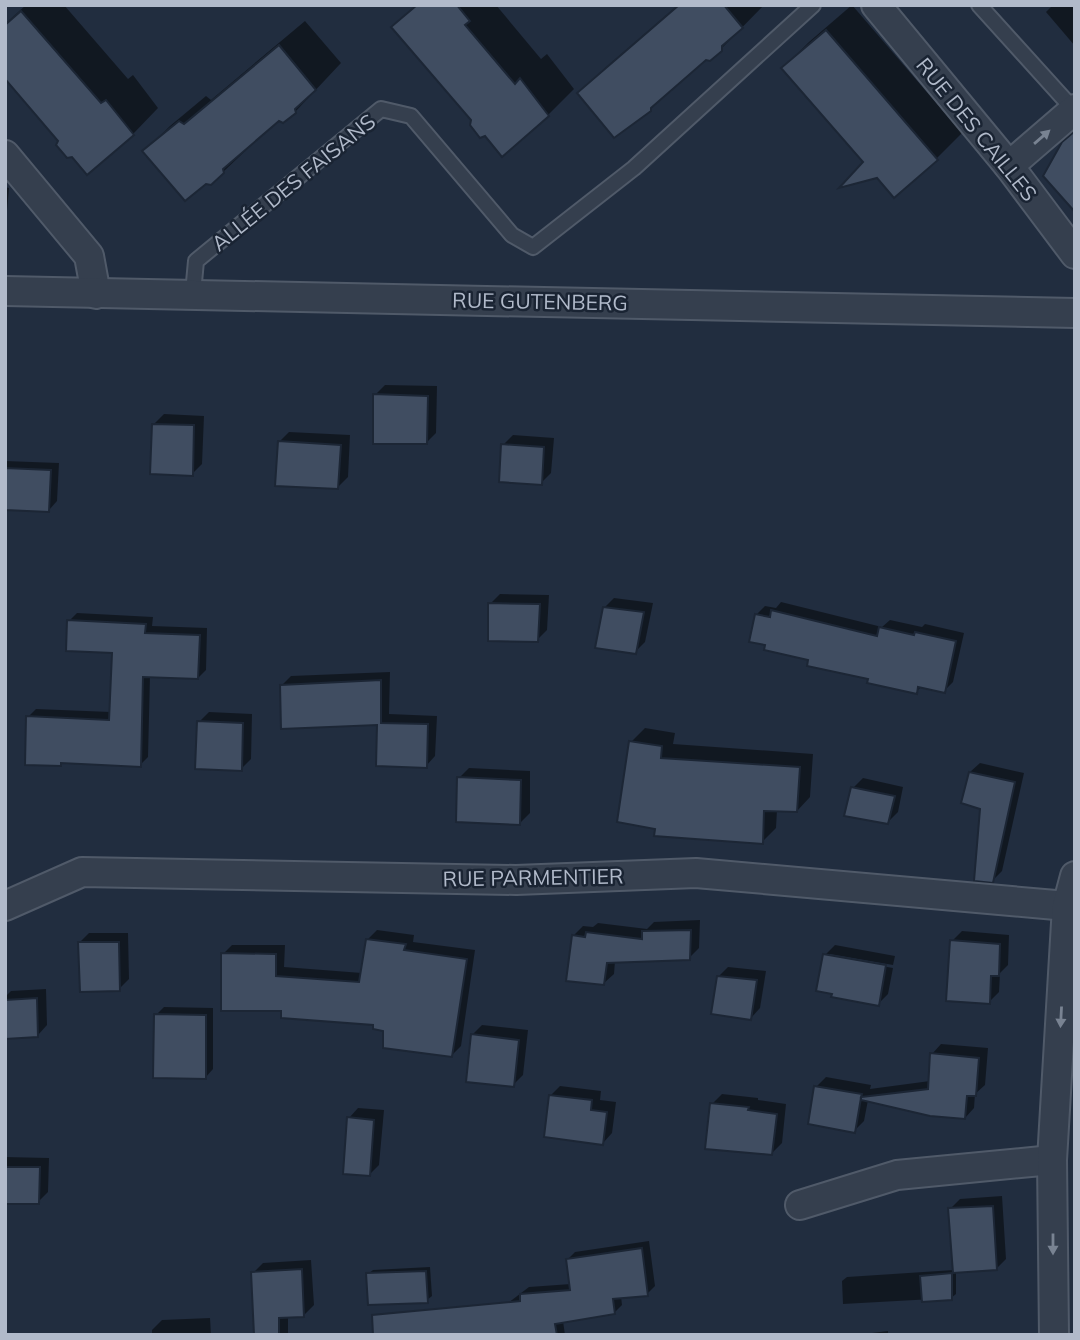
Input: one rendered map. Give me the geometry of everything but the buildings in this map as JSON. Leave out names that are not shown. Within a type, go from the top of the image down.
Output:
[{"type":"street","name":"RUE DES CAILLES","points":[[876,5],[1009,166],[1075,254]]},
{"type":"street","points":[[1009,166],[1074,109]]},
{"type":"street","points":[[5,155],[89,257],[96,293]]},
{"type":"street","name":"RUE GUTENBERG","points":[[5,291],[1075,313]]},
{"type":"street","name":"RUE PARMENTIER","points":[[5,906],[82,872],[516,880],[696,873],[1067,906]]},
{"type":"street","points":[[1054,1335],[1052,1160],[1067,906],[1075,876]]},
{"type":"street","points":[[800,1205],[897,1175],[1052,1160]]},
{"type":"lane","name":"ALLÉE DES FAISANS","points":[[193,293],[196,261],[382,109],[411,116],[512,235],[533,247],[634,168],[813,5]]},
{"type":"lane","points":[[979,5],[1074,109]]}]
